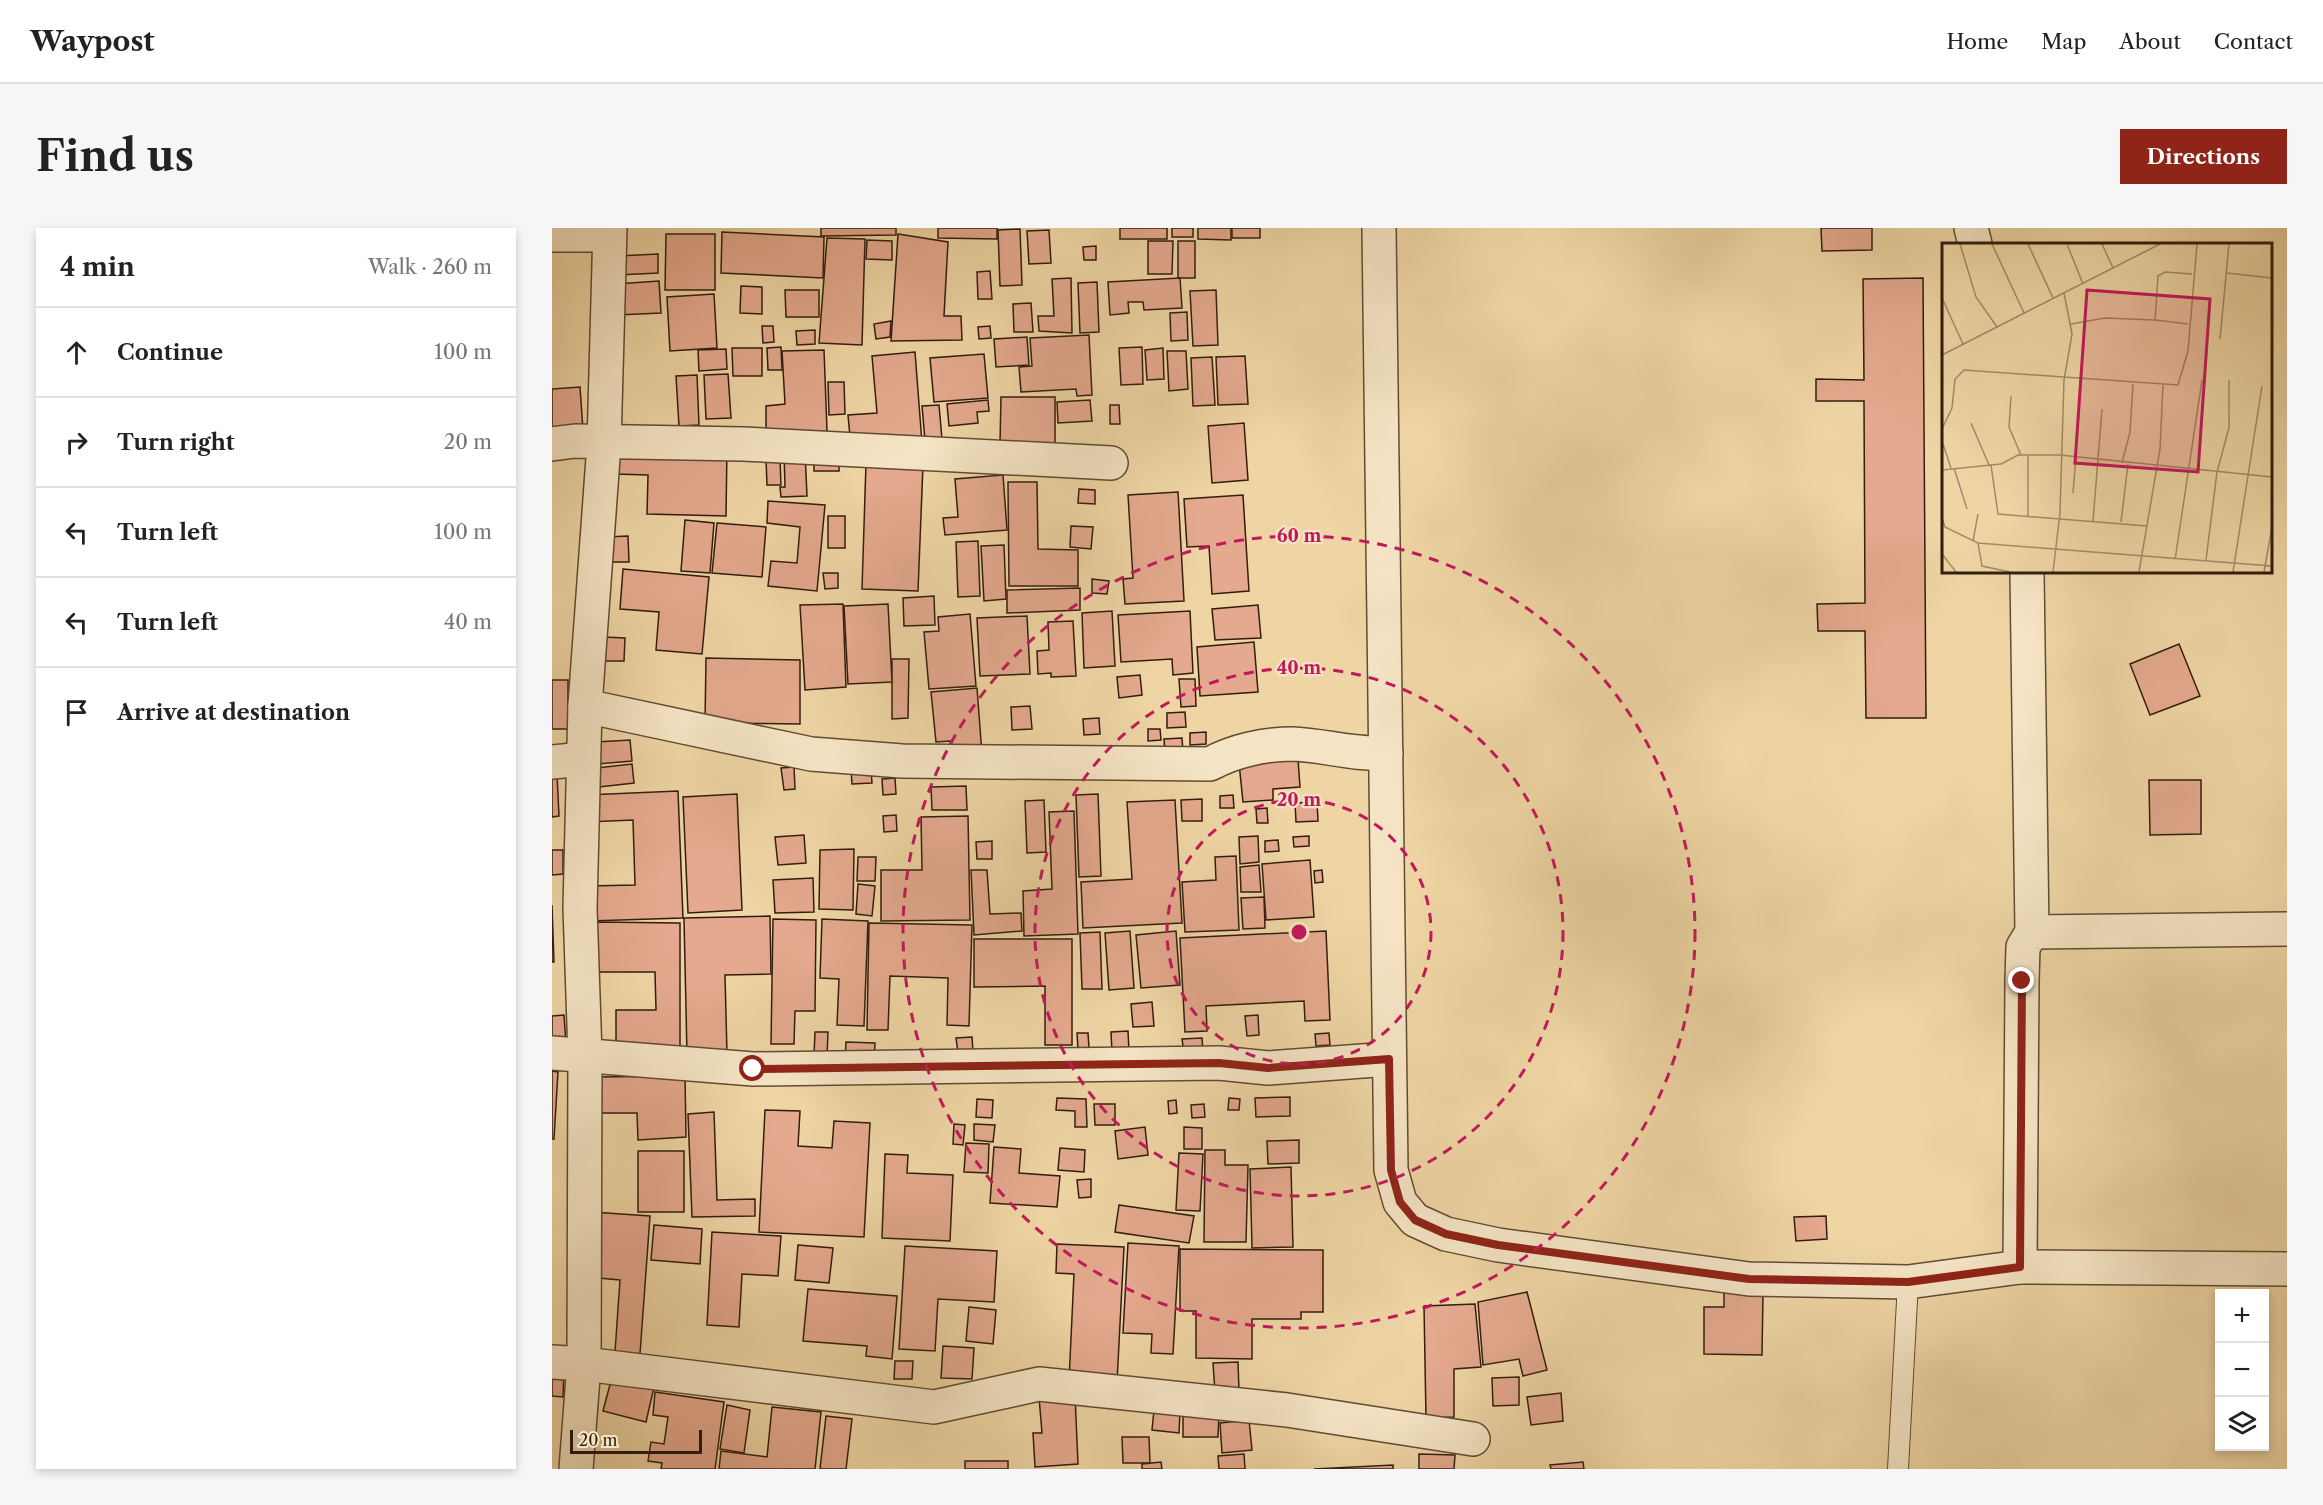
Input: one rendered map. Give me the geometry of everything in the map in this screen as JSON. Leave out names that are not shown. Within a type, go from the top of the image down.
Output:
[{"type":"street","points":[[1379,228],[1391,1170],[1400,1202],[1415,1220],[1446,1234],[1498,1245],[1749,1279],[1908,1282],[2020,1267],[2287,1269]]},
{"type":"street","points":[[1971,228],[1975,243]]},
{"type":"street","points":[[552,235],[609,231],[604,444],[585,705],[568,761],[580,908],[585,1055],[568,1363],[576,1469]]},
{"type":"street","points":[[552,444],[575,441],[604,444],[743,444],[1111,463]]},
{"type":"street","points":[[2020,1267],[2022,981],[2024,946],[2032,932],[2027,573]]},
{"type":"street","points":[[585,705],[811,754],[902,761],[1210,764],[1228,753],[1291,744],[1362,754],[1386,753]]},
{"type":"street","points":[[2032,932],[2287,929]]},
{"type":"street","points":[[552,1053],[753,1069],[1219,1063],[1268,1068],[1389,1059]]},
{"type":"street","points":[[568,1363],[934,1407],[1039,1384],[1287,1410],[1473,1439]]},
{"type":"lane","points":[[1898,1469],[1908,1282]]},
{"type":"building","points":[[821,228],[896,228],[896,235],[821,236]]},
{"type":"building","points":[[938,228],[997,228],[997,239],[938,238]]},
{"type":"building","points":[[1120,228],[1167,228],[1167,239],[1120,239]]},
{"type":"building","points":[[1172,228],[1193,228],[1193,237],[1172,237]]},
{"type":"building","points":[[1198,228],[1231,228],[1231,240],[1198,239]]},
{"type":"building","points":[[1232,228],[1260,228],[1260,238],[1232,238]]},
{"type":"building","points":[[1821,228],[1872,228],[1872,250],[1822,251]]},
{"type":"building","points":[[1020,229],[1022,285],[1000,286],[998,230]]},
{"type":"building","points":[[1049,230],[1051,263],[1029,264],[1027,231]]},
{"type":"building","points":[[722,232],[824,237],[823,278],[721,273]]},
{"type":"building","points":[[666,234],[715,234],[715,290],[665,290]]},
{"type":"building","points":[[898,234],[948,242],[944,316],[961,316],[962,340],[891,341]]},
{"type":"building","points":[[827,238],[865,239],[862,345],[819,343]]},
{"type":"building","points":[[867,240],[892,241],[892,260],[866,259]]},
{"type":"building","points":[[1148,241],[1173,241],[1172,274],[1148,274]]},
{"type":"building","points":[[1178,241],[1195,241],[1195,278],[1178,278]]},
{"type":"building","points":[[1096,246],[1096,260],[1084,260],[1083,247]]},
{"type":"building","points":[[658,254],[658,273],[618,275],[618,256]]},
{"type":"building","points":[[990,271],[992,299],[978,299],[977,272]]},
{"type":"building","points":[[1071,278],[1072,333],[1039,331],[1038,316],[1054,316],[1052,279]]},
{"type":"building","points":[[1180,278],[1182,308],[1144,310],[1143,302],[1128,302],[1129,313],[1110,315],[1108,282]]},
{"type":"building","points":[[1923,278],[1926,718],[1866,718],[1865,631],[1818,631],[1817,604],[1865,603],[1864,401],[1816,401],[1816,379],[1864,380],[1863,279]]},
{"type":"building","points":[[659,281],[661,313],[617,315],[616,284]]},
{"type":"building","points":[[1097,282],[1099,332],[1080,333],[1078,283]]},
{"type":"building","points":[[741,286],[762,287],[762,314],[740,313]]},
{"type":"building","points":[[785,290],[819,290],[819,317],[786,317]]},
{"type":"building","points":[[1216,290],[1218,345],[1193,346],[1190,291]]},
{"type":"building","points":[[714,294],[717,348],[670,351],[667,297]]},
{"type":"building","points":[[1031,303],[1033,332],[1014,332],[1013,304]]},
{"type":"building","points":[[1187,312],[1188,340],[1171,341],[1170,313]]},
{"type":"building","points":[[891,321],[890,337],[876,339],[874,324]]},
{"type":"building","points":[[762,326],[773,326],[774,342],[763,343]]},
{"type":"building","points":[[990,326],[991,338],[979,339],[978,327]]},
{"type":"building","points":[[815,330],[815,344],[797,345],[796,331]]},
{"type":"building","points":[[1089,335],[1092,395],[1077,396],[1076,389],[1021,392],[1019,367],[1032,366],[1030,338]]},
{"type":"building","points":[[1027,337],[1029,365],[996,367],[994,339]]},
{"type":"building","points":[[781,347],[782,370],[768,370],[767,348]]},
{"type":"building","points":[[1142,347],[1143,384],[1121,385],[1119,348]]},
{"type":"building","points":[[732,348],[762,348],[762,376],[733,376]]},
{"type":"building","points":[[1163,348],[1164,379],[1147,380],[1145,350]]},
{"type":"building","points":[[726,349],[727,369],[699,371],[698,350]]},
{"type":"building","points":[[824,350],[827,431],[766,433],[766,406],[785,404],[782,351]]},
{"type":"building","points":[[1167,351],[1186,351],[1188,389],[1169,391]]},
{"type":"building","points":[[915,352],[922,443],[851,448],[848,415],[877,413],[872,356]]},
{"type":"building","points":[[984,354],[988,398],[934,402],[930,358]]},
{"type":"building","points":[[1245,356],[1248,404],[1218,405],[1216,357]]},
{"type":"building","points":[[1212,357],[1215,405],[1193,406],[1191,358]]},
{"type":"building","points":[[728,374],[731,418],[706,419],[704,375]]},
{"type":"building","points":[[697,375],[699,425],[679,426],[676,376]]},
{"type":"building","points":[[828,382],[844,382],[845,414],[829,415]]},
{"type":"building","points":[[580,387],[583,430],[552,432],[552,389]]},
{"type":"building","points":[[1001,397],[1055,397],[1055,444],[1000,444]]},
{"type":"building","points":[[988,400],[989,411],[977,412],[978,423],[949,426],[947,404]]},
{"type":"building","points":[[1090,400],[1092,421],[1058,423],[1057,402]]},
{"type":"building","points":[[939,405],[942,439],[925,440],[922,406]]},
{"type":"building","points":[[1110,405],[1119,405],[1120,424],[1110,424]]},
{"type":"building","points":[[1244,423],[1248,480],[1212,483],[1208,426]]},
{"type":"building","points":[[615,446],[727,447],[726,516],[647,514],[648,475],[615,474]]},
{"type":"building","points":[[784,452],[805,452],[807,496],[781,497],[780,487],[785,487]]},
{"type":"building","points":[[839,456],[839,471],[814,471],[814,457]]},
{"type":"building","points":[[766,459],[780,459],[781,485],[767,485]]},
{"type":"building","points":[[866,463],[923,465],[918,591],[862,589]]},
{"type":"building","points":[[1003,475],[1007,530],[945,535],[943,518],[958,517],[955,479]]},
{"type":"building","points":[[1008,482],[1037,482],[1038,549],[1078,550],[1078,586],[1009,586]]},
{"type":"building","points":[[1079,489],[1095,490],[1095,504],[1078,503]]},
{"type":"building","points":[[1178,492],[1184,601],[1125,604],[1123,579],[1133,578],[1128,495]]},
{"type":"building","points":[[1243,495],[1249,591],[1212,594],[1209,546],[1187,547],[1184,499]]},
{"type":"building","points":[[768,501],[825,505],[817,591],[768,586],[771,561],[797,563],[800,527],[767,523]]},
{"type":"building","points":[[828,516],[845,516],[845,548],[828,548]]},
{"type":"building","points":[[685,520],[714,523],[710,573],[681,571]]},
{"type":"building","points":[[717,523],[766,527],[762,577],[712,573]]},
{"type":"building","points":[[1071,526],[1093,527],[1091,549],[1070,547]]},
{"type":"building","points":[[628,536],[629,562],[608,562],[607,537]]},
{"type":"building","points":[[978,541],[980,596],[958,597],[956,542]]},
{"type":"building","points":[[1004,545],[1006,599],[984,601],[981,546]]},
{"type":"building","points":[[623,569],[709,577],[702,654],[656,650],[659,612],[620,609]]},
{"type":"building","points":[[823,573],[838,573],[838,588],[825,589]]},
{"type":"building","points":[[1092,579],[1109,581],[1107,594],[1092,593]]},
{"type":"building","points":[[1080,588],[1080,610],[1007,613],[1007,590]]},
{"type":"building","points":[[934,596],[935,625],[904,626],[903,598]]},
{"type":"building","points":[[843,604],[846,687],[805,690],[800,605]]},
{"type":"building","points":[[888,604],[892,682],[848,684],[844,606]]},
{"type":"building","points":[[1258,605],[1261,638],[1215,640],[1212,609]]},
{"type":"building","points":[[1112,611],[1115,666],[1084,668],[1082,613]]},
{"type":"building","points":[[1190,611],[1193,673],[1173,675],[1172,659],[1121,662],[1118,615]]},
{"type":"building","points":[[970,614],[976,686],[929,689],[924,632],[939,631],[938,617]]},
{"type":"building","points":[[1027,616],[1030,674],[980,676],[977,618]]},
{"type":"building","points":[[1073,621],[1076,676],[1051,677],[1051,673],[1038,674],[1037,651],[1049,650],[1048,622]]},
{"type":"building","points":[[603,637],[625,638],[624,661],[603,661]]},
{"type":"building","points":[[1254,642],[1258,692],[1200,696],[1197,647]]},
{"type":"building","points":[[2179,644],[2200,696],[2150,715],[2130,664]]},
{"type":"building","points":[[706,658],[800,660],[800,724],[705,723]]},
{"type":"building","points":[[892,659],[909,659],[908,718],[892,719]]},
{"type":"building","points":[[1140,675],[1142,695],[1119,698],[1117,677]]},
{"type":"building","points":[[1179,679],[1195,679],[1196,706],[1181,707]]},
{"type":"building","points":[[552,680],[568,680],[568,729],[552,729]]},
{"type":"building","points":[[977,688],[982,754],[952,756],[950,741],[936,742],[931,692]]},
{"type":"building","points":[[1030,706],[1032,729],[1012,730],[1011,707]]},
{"type":"building","points":[[1185,712],[1186,727],[1167,728],[1167,713]]},
{"type":"building","points":[[1099,718],[1100,734],[1084,735],[1083,719]]},
{"type":"building","points":[[1148,729],[1160,729],[1161,740],[1148,741]]},
{"type":"building","points":[[1206,732],[1206,744],[1190,745],[1190,733]]},
{"type":"building","points":[[1182,738],[1183,752],[1165,753],[1164,739]]},
{"type":"building","points":[[630,740],[632,761],[597,764],[596,742]]},
{"type":"building","points":[[1298,759],[1300,787],[1273,789],[1273,800],[1243,802],[1239,763]]},
{"type":"building","points":[[632,764],[634,783],[590,788],[588,769]]},
{"type":"building","points":[[794,767],[795,789],[784,790],[781,768]]},
{"type":"building","points":[[871,768],[872,783],[852,784],[851,769]]},
{"type":"building","points":[[557,774],[559,816],[552,817],[552,775]]},
{"type":"building","points":[[895,778],[896,794],[883,795],[882,779]]},
{"type":"building","points":[[2149,780],[2201,780],[2201,834],[2150,835]]},
{"type":"building","points":[[966,786],[967,810],[932,810],[931,787]]},
{"type":"building","points":[[678,791],[683,918],[589,921],[588,886],[635,885],[633,820],[587,822],[586,795]]},
{"type":"building","points":[[737,794],[742,910],[688,913],[683,797]]},
{"type":"building","points":[[1098,794],[1101,876],[1079,877],[1076,795]]},
{"type":"building","points":[[1233,795],[1234,808],[1220,808],[1220,796]]},
{"type":"building","points":[[1202,799],[1202,821],[1182,821],[1181,800]]},
{"type":"building","points":[[1044,800],[1046,852],[1027,853],[1025,801]]},
{"type":"building","points":[[1175,800],[1182,923],[1083,928],[1081,882],[1132,879],[1127,802]]},
{"type":"building","points":[[1317,802],[1318,821],[1296,822],[1295,803]]},
{"type":"building","points":[[1267,808],[1268,823],[1257,823],[1256,809]]},
{"type":"building","points":[[1074,811],[1078,934],[1024,936],[1023,891],[1052,889],[1049,812]]},
{"type":"building","points":[[896,815],[897,831],[884,832],[883,816]]},
{"type":"building","points":[[968,816],[970,920],[881,921],[881,870],[922,870],[921,817]]},
{"type":"building","points":[[804,835],[806,863],[778,865],[775,837]]},
{"type":"building","points":[[1258,836],[1259,862],[1240,864],[1239,837]]},
{"type":"building","points":[[1309,836],[1309,846],[1294,847],[1293,837]]},
{"type":"building","points":[[1278,840],[1279,851],[1265,852],[1265,841]]},
{"type":"building","points":[[992,841],[992,859],[977,859],[976,842]]},
{"type":"building","points":[[854,849],[853,910],[819,909],[820,850]]},
{"type":"building","points":[[552,850],[563,850],[563,874],[552,875]]},
{"type":"building","points":[[1236,856],[1239,930],[1185,932],[1182,882],[1216,880],[1215,857]]},
{"type":"building","points":[[858,857],[876,857],[875,881],[857,881]]},
{"type":"building","points":[[1310,860],[1314,917],[1266,920],[1262,864]]},
{"type":"building","points":[[1259,865],[1261,892],[1241,892],[1240,867]]},
{"type":"building","points":[[971,870],[987,870],[990,914],[1021,913],[1022,931],[974,935]]},
{"type":"building","points":[[1322,870],[1323,882],[1315,883],[1314,871]]},
{"type":"building","points":[[813,878],[814,912],[775,913],[773,880]]},
{"type":"building","points":[[858,884],[875,886],[872,916],[856,914]]},
{"type":"building","points":[[1264,897],[1265,928],[1243,929],[1241,898]]},
{"type":"building","points":[[552,905],[554,962],[552,962]]},
{"type":"building","points":[[770,916],[771,974],[725,975],[727,1054],[687,1055],[684,918]]},
{"type":"building","points":[[773,919],[816,920],[815,1011],[795,1011],[794,1044],[771,1044]]},
{"type":"building","points":[[822,919],[868,921],[864,1026],[837,1025],[839,979],[820,978]]},
{"type":"building","points":[[595,922],[680,923],[680,1051],[616,1051],[616,1010],[656,1010],[655,972],[594,972]]},
{"type":"building","points":[[869,923],[972,925],[969,1026],[947,1025],[948,978],[890,976],[888,1030],[867,1030]]},
{"type":"building","points":[[1130,931],[1134,988],[1109,990],[1105,933]]},
{"type":"building","points":[[1176,931],[1180,985],[1141,988],[1136,935]]},
{"type":"building","points":[[1326,931],[1330,1020],[1305,1021],[1304,1001],[1206,1006],[1207,1031],[1185,1032],[1180,938]]},
{"type":"building","points":[[1100,932],[1102,989],[1082,989],[1080,933]]},
{"type":"building","points":[[974,939],[1072,939],[1072,1045],[1045,1045],[1045,986],[974,987]]},
{"type":"building","points":[[1152,1002],[1154,1026],[1133,1027],[1131,1004]]},
{"type":"building","points":[[564,1015],[566,1044],[552,1045],[552,1016]]},
{"type":"building","points":[[1258,1015],[1259,1035],[1247,1036],[1245,1016]]},
{"type":"building","points":[[1128,1031],[1129,1051],[1112,1052],[1111,1032]]},
{"type":"building","points":[[815,1032],[828,1032],[827,1057],[814,1056]]},
{"type":"building","points":[[1077,1033],[1088,1033],[1089,1048],[1078,1049]]},
{"type":"building","points":[[1329,1033],[1330,1045],[1316,1046],[1315,1034]]},
{"type":"building","points":[[972,1037],[973,1052],[958,1053],[956,1038]]},
{"type":"building","points":[[1202,1038],[1203,1051],[1184,1052],[1182,1039]]},
{"type":"building","points":[[846,1042],[875,1043],[874,1062],[845,1060]]},
{"type":"building","points":[[552,1071],[558,1072],[554,1139],[552,1139]]},
{"type":"building","points":[[685,1076],[686,1137],[638,1140],[637,1113],[593,1113],[593,1077]]},
{"type":"building","points":[[1290,1097],[1290,1116],[1256,1117],[1255,1098]]},
{"type":"building","points":[[1057,1098],[1086,1099],[1087,1127],[1075,1127],[1075,1111],[1056,1110]]},
{"type":"building","points":[[1229,1098],[1240,1099],[1239,1110],[1228,1110]]},
{"type":"building","points":[[977,1099],[993,1100],[992,1118],[976,1117]]},
{"type":"building","points":[[1176,1100],[1177,1113],[1169,1114],[1168,1101]]},
{"type":"building","points":[[1094,1104],[1115,1104],[1115,1125],[1095,1125]]},
{"type":"building","points":[[1204,1104],[1205,1117],[1192,1118],[1191,1105]]},
{"type":"building","points":[[765,1110],[800,1111],[798,1146],[832,1148],[834,1121],[870,1123],[864,1237],[759,1232]]},
{"type":"building","points":[[714,1112],[717,1200],[755,1199],[755,1216],[692,1217],[688,1114]]},
{"type":"building","points":[[954,1124],[965,1125],[963,1145],[953,1144]]},
{"type":"building","points":[[974,1124],[995,1125],[993,1142],[974,1140]]},
{"type":"building","points":[[1145,1127],[1148,1155],[1118,1159],[1115,1131]]},
{"type":"building","points":[[1184,1127],[1202,1128],[1202,1149],[1184,1149]]},
{"type":"building","points":[[1299,1140],[1299,1163],[1268,1164],[1267,1141]]},
{"type":"building","points":[[966,1143],[989,1144],[988,1173],[964,1172]]},
{"type":"building","points":[[994,1147],[1021,1149],[1019,1173],[1060,1176],[1057,1207],[990,1203]]},
{"type":"building","points":[[1060,1148],[1085,1150],[1084,1172],[1058,1170]]},
{"type":"building","points":[[1205,1150],[1225,1150],[1225,1165],[1248,1165],[1246,1242],[1204,1242]]},
{"type":"building","points":[[638,1151],[684,1151],[684,1212],[638,1212]]},
{"type":"building","points":[[1179,1153],[1203,1154],[1200,1211],[1176,1210]]},
{"type":"building","points":[[885,1154],[908,1155],[907,1173],[953,1175],[950,1241],[882,1238]]},
{"type":"building","points":[[1291,1167],[1293,1247],[1252,1248],[1250,1169]]},
{"type":"building","points":[[1091,1179],[1091,1197],[1079,1198],[1077,1180]]},
{"type":"building","points":[[1119,1205],[1194,1216],[1189,1243],[1115,1232]]},
{"type":"building","points":[[592,1212],[650,1216],[640,1354],[615,1352],[620,1280],[588,1277]]},
{"type":"building","points":[[1826,1216],[1827,1239],[1796,1241],[1794,1217]]},
{"type":"building","points":[[654,1225],[702,1229],[700,1264],[651,1260]]},
{"type":"building","points":[[712,1232],[781,1236],[778,1276],[742,1274],[739,1327],[707,1325]]},
{"type":"building","points":[[1128,1243],[1179,1246],[1173,1354],[1151,1353],[1152,1334],[1123,1333]]},
{"type":"building","points":[[1057,1244],[1124,1247],[1117,1382],[1069,1381],[1074,1274],[1056,1273]]},
{"type":"building","points":[[798,1245],[833,1248],[829,1283],[795,1280]]},
{"type":"building","points":[[905,1246],[997,1251],[994,1302],[938,1299],[935,1351],[899,1349]]},
{"type":"building","points":[[1180,1249],[1323,1250],[1323,1312],[1301,1312],[1301,1319],[1252,1319],[1252,1359],[1196,1358],[1196,1311],[1180,1311]]},
{"type":"building","points":[[808,1289],[897,1296],[892,1359],[866,1356],[867,1346],[803,1341]]},
{"type":"building","points":[[1527,1292],[1547,1370],[1523,1376],[1519,1359],[1483,1365],[1478,1302]]},
{"type":"building","points":[[1724,1293],[1763,1293],[1762,1355],[1704,1354],[1704,1307],[1724,1307]]},
{"type":"building","points":[[1475,1304],[1481,1367],[1454,1369],[1454,1417],[1426,1418],[1424,1306]]},
{"type":"building","points":[[969,1307],[996,1310],[993,1344],[966,1341]]},
{"type":"building","points":[[943,1346],[974,1348],[972,1379],[941,1378]]},
{"type":"building","points":[[895,1361],[913,1361],[912,1379],[894,1379]]},
{"type":"building","points":[[1238,1362],[1239,1391],[1215,1392],[1213,1363]]},
{"type":"building","points":[[552,1369],[564,1370],[563,1397],[552,1396]]},
{"type":"building","points":[[612,1377],[654,1387],[646,1422],[603,1411]]},
{"type":"building","points":[[1519,1377],[1519,1405],[1493,1406],[1492,1378]]},
{"type":"building","points":[[655,1392],[724,1402],[715,1469],[661,1469],[662,1463],[648,1461],[651,1442],[664,1444],[668,1417],[653,1415]]},
{"type":"building","points":[[1561,1393],[1563,1421],[1531,1425],[1527,1397]]},
{"type":"building","points":[[1075,1395],[1078,1464],[1035,1467],[1033,1433],[1042,1433],[1039,1397]]},
{"type":"building","points":[[727,1405],[750,1410],[744,1453],[720,1449]]},
{"type":"building","points":[[772,1407],[821,1412],[815,1469],[719,1469],[721,1451],[767,1457]]},
{"type":"building","points":[[1154,1410],[1180,1412],[1179,1433],[1152,1430]]},
{"type":"building","points":[[1183,1413],[1219,1414],[1218,1437],[1183,1437]]},
{"type":"building","points":[[826,1416],[852,1419],[846,1469],[820,1469]]},
{"type":"building","points":[[1249,1420],[1252,1450],[1222,1453],[1220,1423]]},
{"type":"building","points":[[1122,1437],[1149,1437],[1150,1463],[1123,1463]]},
{"type":"building","points":[[1244,1454],[1245,1469],[1219,1469],[1218,1456]]},
{"type":"building","points":[[1419,1454],[1455,1455],[1454,1469],[1419,1469]]},
{"type":"building","points":[[965,1461],[1008,1461],[1008,1469],[965,1469]]},
{"type":"building","points":[[1161,1462],[1162,1469],[1142,1469],[1142,1464]]},
{"type":"building","points":[[1583,1462],[1584,1469],[1551,1469],[1550,1465]]},
{"type":"building","points":[[1393,1465],[1393,1469],[1314,1469]]},
{"type":"route","points":[[753,1069],[1008,1068],[1219,1063],[1268,1068],[1389,1059],[1391,1170],[1400,1202],[1415,1220],[1446,1234],[1498,1245],[1749,1279],[1908,1282],[2020,1267],[2022,981]]}]
